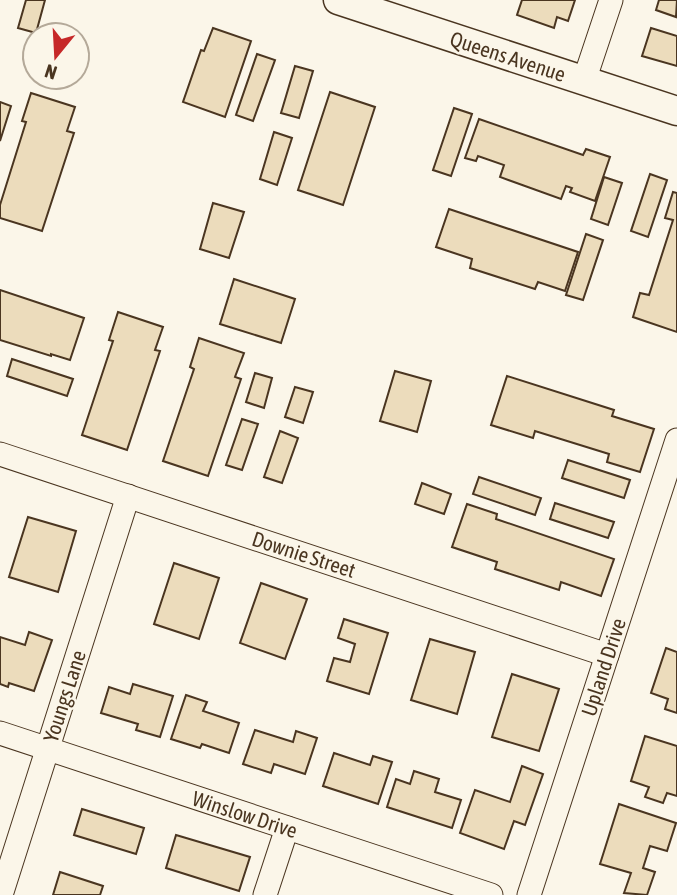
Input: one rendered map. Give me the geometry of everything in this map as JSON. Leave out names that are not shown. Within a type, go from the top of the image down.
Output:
[{"type":"main road","name":"Queens Avenue","points":[[338,0],[368,5],[677,111]]},
{"type":"street","points":[[584,81],[611,0]]},
{"type":"street","name":"Upland Drive","points":[[529,895],[677,440]]},
{"type":"street","name":"Downie Street","points":[[0,454],[607,655]]},
{"type":"street","name":"Youngs Lane","points":[[1,895],[128,496]]},
{"type":"street","name":"Winslow Drive","points":[[0,733],[491,895]]},
{"type":"street","points":[[265,895],[287,828]]},
{"type":"building","points":[[26,0],[45,0],[39,21],[21,21],[21,29],[18,28]]},
{"type":"building","points":[[522,0],[575,0],[568,21],[557,17],[554,28],[517,15]]},
{"type":"building","points":[[659,0],[677,0],[676,17],[656,10]]},
{"type":"building","points":[[213,28],[251,41],[225,117],[183,102],[201,50],[204,51]]},
{"type":"building","points":[[651,28],[677,36],[677,66],[642,56]]},
{"type":"building","points":[[257,54],[275,60],[253,121],[236,115]]},
{"type":"building","points":[[295,66],[313,71],[299,118],[281,113]]},
{"type":"building","points":[[330,92],[375,107],[343,205],[298,190]]},
{"type":"building","points":[[31,93],[75,107],[67,131],[74,133],[42,231],[0,218],[0,205],[26,122],[22,121]]},
{"type":"building","points":[[0,102],[11,106],[0,141]]},
{"type":"building","points":[[454,108],[472,114],[451,176],[433,170]]},
{"type":"building","points":[[479,119],[583,155],[586,149],[610,157],[595,201],[570,192],[572,188],[566,186],[561,199],[500,177],[504,165],[478,156],[476,161],[465,158]]},
{"type":"building","points":[[274,132],[292,138],[277,185],[260,179]]},
{"type":"building","points":[[650,174],[667,180],[648,237],[631,231]]},
{"type":"building","points":[[604,177],[622,183],[608,225],[591,219]]},
{"type":"building","points":[[673,192],[677,193],[677,332],[633,317],[640,293],[649,295],[673,220],[665,218]]},
{"type":"building","points":[[213,203],[244,212],[229,258],[200,249]]},
{"type":"building","points":[[449,209],[578,252],[565,291],[538,282],[535,289],[470,268],[472,259],[436,247]]},
{"type":"building","points":[[586,234],[603,240],[583,300],[566,295]]},
{"type":"building","points":[[234,279],[295,299],[281,343],[220,324]]},
{"type":"building","points":[[0,290],[84,318],[70,360],[0,340]]},
{"type":"building","points":[[118,312],[163,327],[155,350],[160,351],[127,450],[82,435],[113,341],[109,340]]},
{"type":"building","points":[[199,338],[244,353],[235,377],[241,379],[208,476],[163,461],[194,369],[190,367]]},
{"type":"building","points":[[12,359],[73,379],[67,396],[7,376]]},
{"type":"building","points":[[395,371],[431,381],[417,432],[380,421]]},
{"type":"building","points":[[255,373],[272,378],[264,408],[246,402]]},
{"type":"building","points":[[507,376],[614,410],[612,416],[654,429],[640,472],[607,462],[609,454],[535,431],[533,438],[491,425]]},
{"type":"building","points":[[295,387],[313,392],[303,423],[285,417]]},
{"type":"building","points":[[242,419],[258,424],[242,470],[226,465]]},
{"type":"building","points":[[280,431],[298,438],[282,483],[264,477]]},
{"type":"building","points":[[568,460],[630,480],[624,498],[562,478]]},
{"type":"building","points":[[479,477],[541,498],[535,515],[473,494]]},
{"type":"building","points":[[422,483],[451,494],[444,514],[415,504]]},
{"type":"building","points":[[555,503],[614,522],[608,538],[550,519]]},
{"type":"building","points":[[467,504],[497,514],[496,519],[614,559],[601,596],[561,582],[559,590],[495,569],[497,562],[452,547]]},
{"type":"building","points":[[28,517],[76,531],[58,592],[9,577]]},
{"type":"building","points":[[174,563],[219,578],[199,639],[154,624]]},
{"type":"building","points":[[261,583],[307,599],[285,659],[240,643]]},
{"type":"building","points":[[344,619],[388,633],[369,694],[327,681],[334,658],[350,662],[355,644],[338,638]]},
{"type":"building","points":[[29,632],[52,640],[34,691],[9,683],[8,687],[0,684],[0,637],[25,645]]},
{"type":"building","points":[[430,639],[475,652],[457,714],[411,700]]},
{"type":"building","points":[[666,648],[677,652],[677,713],[665,709],[668,699],[651,693]]},
{"type":"building","points":[[512,674],[559,689],[539,751],[492,737]]},
{"type":"building","points":[[133,684],[173,696],[160,737],[136,730],[138,724],[101,713],[109,687],[130,694]]},
{"type":"building","points":[[186,695],[207,702],[203,711],[239,723],[229,753],[202,744],[200,748],[171,739]]},
{"type":"building","points":[[255,730],[293,742],[296,731],[317,738],[305,774],[274,764],[271,773],[243,764]]},
{"type":"building","points":[[645,736],[677,746],[677,796],[667,793],[663,803],[645,797],[649,787],[631,781]]},
{"type":"building","points":[[334,753],[370,765],[373,756],[392,762],[378,804],[323,786]]},
{"type":"building","points":[[522,766],[543,774],[525,825],[514,821],[504,849],[460,833],[475,790],[510,802]]},
{"type":"building","points":[[414,771],[439,779],[435,792],[461,800],[452,828],[387,807],[396,779],[410,784]]},
{"type":"building","points":[[619,804],[676,823],[667,851],[650,846],[643,868],[655,872],[647,895],[624,893],[631,873],[600,864]]},
{"type":"building","points":[[82,809],[144,828],[136,854],[74,835]]},
{"type":"building","points":[[176,835],[250,857],[239,891],[166,868]]},
{"type":"building","points":[[60,872],[103,886],[100,895],[53,895]]}]
